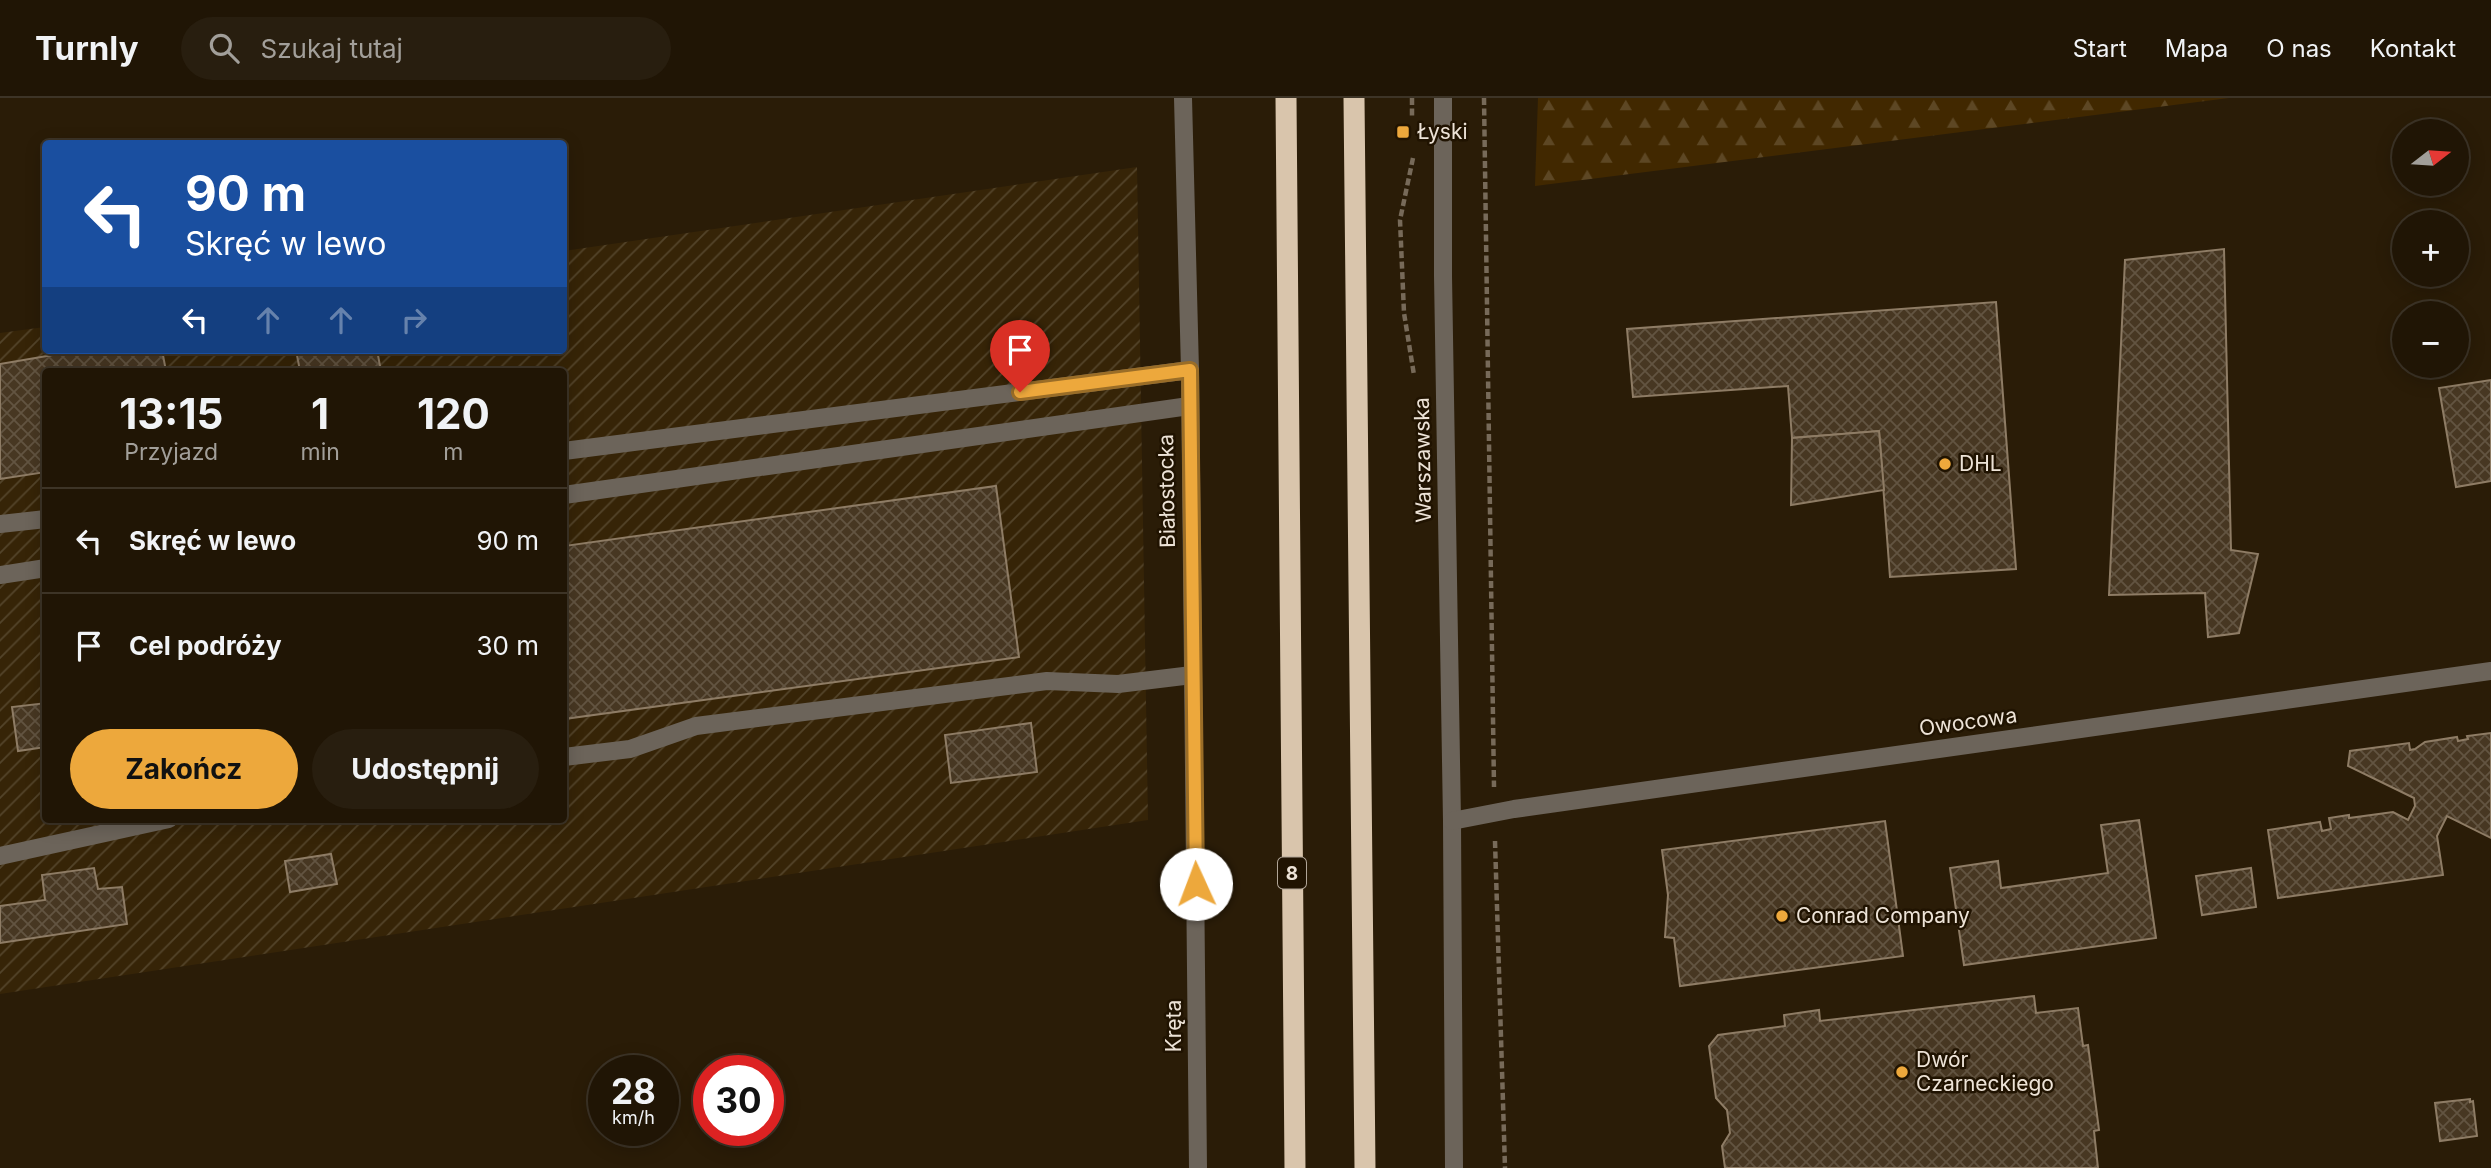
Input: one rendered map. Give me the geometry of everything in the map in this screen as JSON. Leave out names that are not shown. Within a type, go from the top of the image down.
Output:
[{"type":"highway","name":"8","points":[[1286,98],[1295,1168]]},
{"type":"highway","points":[[1354,98],[1365,1168]]},
{"type":"street","name":"Białostocka","points":[[1183,98],[1190,370],[1196,884]]},
{"type":"street","name":"Warszawska","points":[[1443,98],[1454,1168]]},
{"type":"street","points":[[567,452],[1190,370]]},
{"type":"street","points":[[567,495],[1189,406]]},
{"type":"street","points":[[0,524],[42,519]]},
{"type":"street","points":[[0,575],[42,569]]},
{"type":"street","name":"Owocowa","points":[[1452,821],[1494,812],[2491,671]]},
{"type":"street","points":[[567,757],[630,749],[695,726],[1047,681],[1118,684],[1192,675]]},
{"type":"street","points":[[0,856],[151,823]]},
{"type":"street","name":"Kręta","points":[[1196,884],[1198,1168]]},
{"type":"path","points":[[1412,98],[1412,122]]},
{"type":"path","points":[[1484,98],[1494,812],[1505,1168]]},
{"type":"path","points":[[1413,146],[1400,220],[1404,313],[1415,377]]},
{"type":"shaded area","points":[[1137,167],[1148,820],[0,994],[0,333],[42,327],[42,354],[567,354],[567,251]]},
{"type":"green space","points":[[1538,98],[2229,98],[1535,186]]},
{"type":"building","points":[[2224,249],[2231,550],[2258,554],[2239,633],[2208,637],[2205,593],[2109,595],[2125,260]]},
{"type":"building","name":"DHL","points":[[1996,302],[2016,569],[1890,577],[1879,431],[1792,438],[1788,386],[1633,397],[1627,329]]},
{"type":"building","points":[[59,354],[163,354],[165,368],[42,368],[42,473],[0,479],[0,364]]},
{"type":"building","points":[[297,354],[378,354],[380,368],[299,368]]},
{"type":"building","points":[[2491,380],[2491,481],[2456,487],[2439,388]]},
{"type":"building","points":[[1879,431],[1884,490],[1791,505],[1792,438]]},
{"type":"building","points":[[996,486],[1019,657],[567,719],[567,546]]},
{"type":"building","points":[[42,703],[42,748],[18,751],[12,707]]},
{"type":"building","points":[[1031,723],[1037,772],[951,783],[945,735]]},
{"type":"building","points":[[2491,733],[2491,838],[2447,816],[2437,836],[2443,875],[2278,898],[2268,830],[2320,822],[2322,831],[2331,829],[2329,818],[2349,815],[2349,818],[2393,812],[2408,820],[2415,806],[2414,798],[2348,766],[2350,751],[2409,743],[2410,750],[2425,742],[2457,737],[2458,741],[2468,739],[2467,736]]},
{"type":"building","points":[[2139,820],[2156,938],[1964,965],[1950,868],[1998,861],[2001,888],[2108,873],[2101,825]]},
{"type":"building","name":"Conrad Company","points":[[1885,821],[1903,956],[1680,986],[1674,938],[1665,937],[1668,895],[1662,850]]},
{"type":"building","points":[[331,854],[337,884],[290,892],[285,861]]},
{"type":"building","points":[[94,868],[98,889],[122,887],[127,924],[0,943],[0,906],[45,900],[42,875]]},
{"type":"building","points":[[2251,868],[2256,907],[2202,915],[2196,876]]},
{"type":"building","name":"Dwór Czarneckiego","points":[[2034,996],[2036,1013],[2078,1008],[2083,1046],[2088,1045],[2099,1130],[2094,1131],[2098,1168],[1725,1168],[1722,1146],[1730,1133],[1727,1110],[1716,1098],[1709,1046],[1718,1035],[1785,1026],[1784,1015],[1819,1010],[1820,1021]]},
{"type":"building","points":[[2470,1099],[2470,1102],[2473,1101],[2477,1136],[2440,1141],[2435,1103]]},
{"type":"place","name":"Łyski","points":[[1403,132]]},
{"type":"place","name":"DHL","points":[[1945,464]]},
{"type":"place","name":"Conrad Company","points":[[1782,916]]},
{"type":"place","name":"Dwór Czarneckiego","points":[[1902,1072]]},
{"type":"route","points":[[1020,392],[1190,370],[1196,884]]}]
